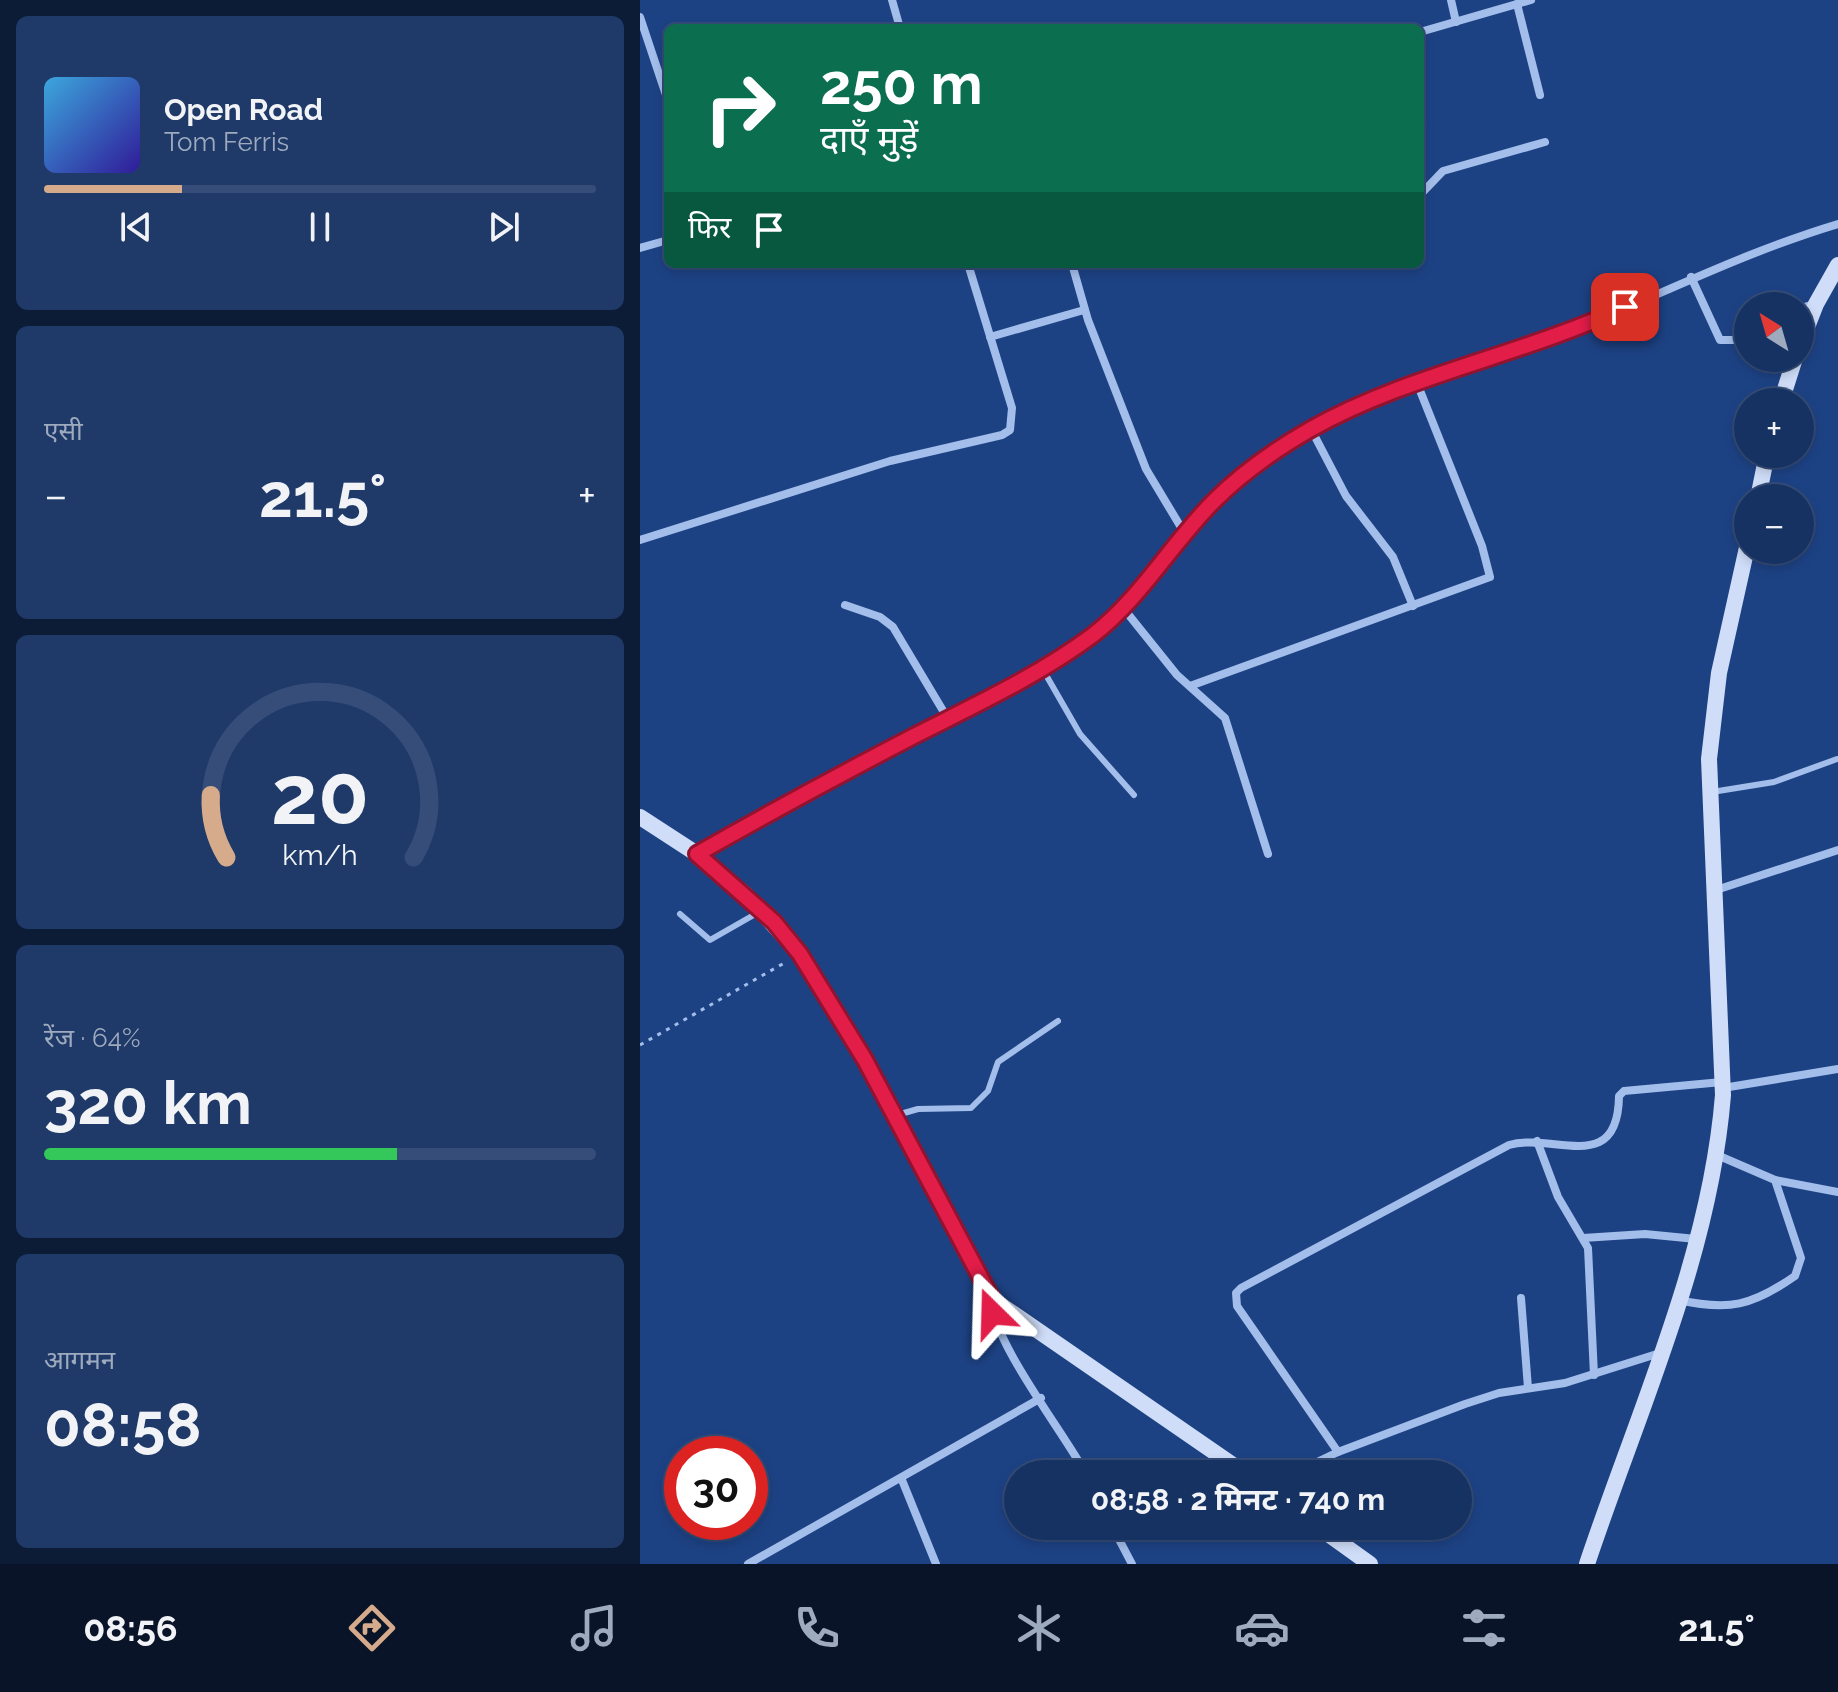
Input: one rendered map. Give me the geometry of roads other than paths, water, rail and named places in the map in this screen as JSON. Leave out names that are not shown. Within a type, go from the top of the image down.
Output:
[{"type":"street","points":[[892,0],[899,24]]},
{"type":"street","points":[[1451,0],[1456,22]]},
{"type":"street","points":[[1424,31],[1531,0]]},
{"type":"street","points":[[1517,4],[1540,95]]},
{"type":"street","points":[[640,17],[664,89]]},
{"type":"street","points":[[1424,191],[1443,171],[1545,142]]},
{"type":"street","points":[[697,854],[827,780],[1042,668],[1124,609],[1214,501],[1253,467],[1311,429],[1417,383],[1569,332],[1691,277],[1838,224]]},
{"type":"street","points":[[640,248],[664,241]]},
{"type":"street","points":[[1814,298],[1838,265]]},
{"type":"street","points":[[640,540],[890,461],[1002,435],[1010,430],[1014,418],[969,268]]},
{"type":"street","points":[[1073,268],[1084,310],[1146,469],[1185,534]]},
{"type":"street","points":[[1691,277],[1720,340],[1734,339]]},
{"type":"street","points":[[990,337],[1084,310]]},
{"type":"street","points":[[1190,686],[1481,583],[1491,573],[1417,383]]},
{"type":"street","points":[[1311,429],[1346,496],[1393,557],[1413,606]]},
{"type":"street","points":[[1587,1564],[1678,1300],[1717,1155],[1722,1085],[1709,792],[1716,691],[1743,564]]},
{"type":"street","points":[[845,605],[880,617],[893,627],[948,719]]},
{"type":"street","points":[[1124,609],[1156,653],[1214,706],[1229,726],[1268,854]]},
{"type":"street","points":[[640,817],[697,854],[762,910],[800,954],[838,1014],[894,1117],[988,1295],[998,1327],[1078,1460]]},
{"type":"street","points":[[1713,891],[1838,850]]},
{"type":"street","points":[[1338,1452],[1237,1306],[1236,1293],[1509,1145],[1537,1141],[1565,1148],[1595,1143],[1606,1136],[1618,1121],[1619,1096],[1624,1091],[1722,1085],[1838,1069]]},
{"type":"street","points":[[1537,1141],[1558,1197],[1583,1238],[1590,1261],[1594,1375]]},
{"type":"street","points":[[1717,1155],[1775,1180],[1838,1192]]},
{"type":"street","points":[[1678,1300],[1726,1308],[1744,1305],[1795,1276],[1801,1258],[1775,1180]]},
{"type":"street","points":[[1583,1238],[1645,1234],[1696,1239]]},
{"type":"street","points":[[988,1295],[1226,1460]]},
{"type":"street","points":[[1521,1298],[1528,1388]]},
{"type":"street","points":[[1321,1460],[1465,1404],[1594,1375],[1660,1353]]},
{"type":"street","points":[[748,1564],[902,1480],[1041,1398]]},
{"type":"street","points":[[902,1480],[936,1564]]},
{"type":"street","points":[[1119,1540],[1132,1564]]},
{"type":"street","points":[[1337,1540],[1370,1564]]},
{"type":"lane","points":[[1042,668],[1080,734],[1134,795]]},
{"type":"lane","points":[[1709,792],[1774,782],[1837,759]]},
{"type":"lane","points":[[680,914],[710,940],[762,910]]},
{"type":"lane","points":[[894,1117],[918,1109],[971,1108],[988,1091],[998,1062],[1058,1021]]}]
